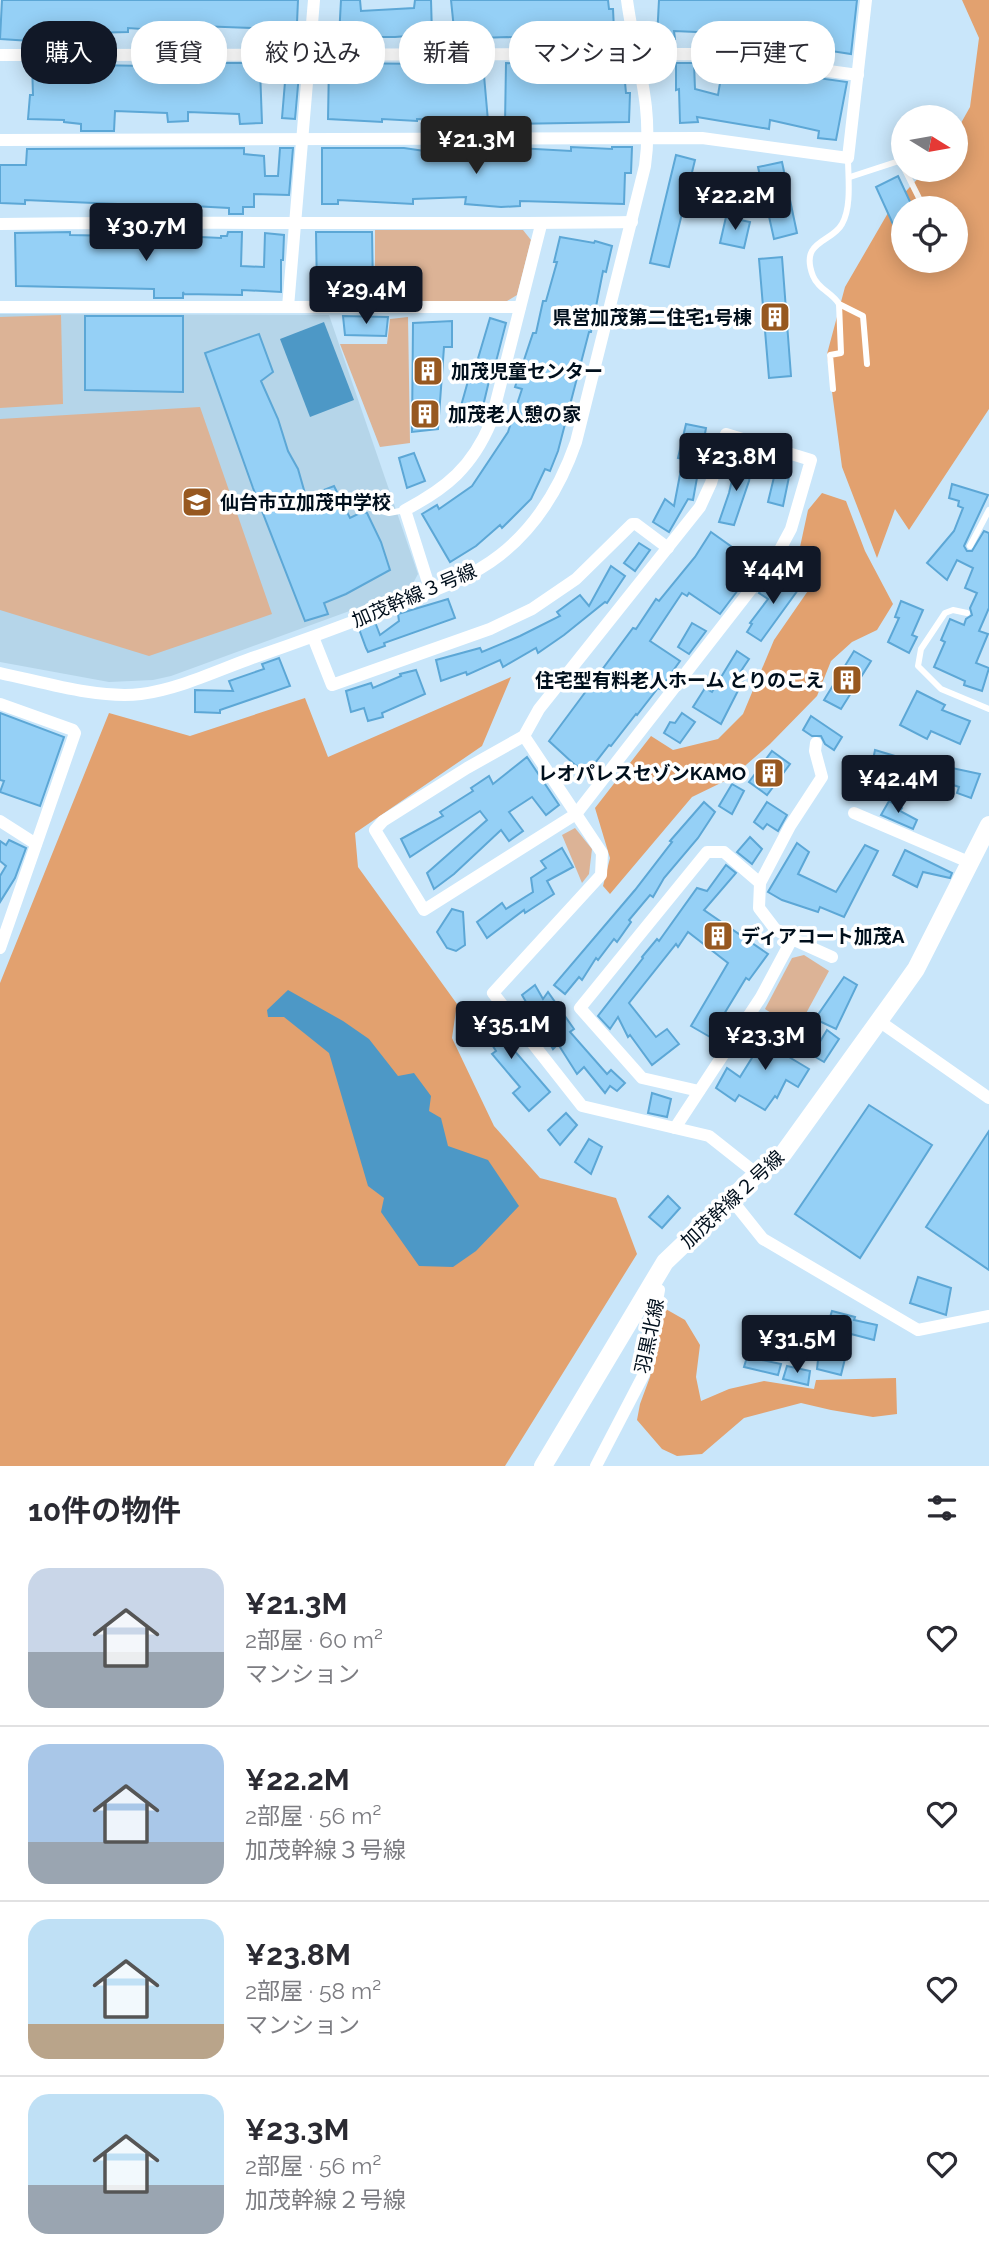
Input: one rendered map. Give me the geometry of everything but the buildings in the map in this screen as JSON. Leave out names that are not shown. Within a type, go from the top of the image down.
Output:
[{"type":"street","points":[[312,21],[314,0]]},
{"type":"street","name":"加茂幹線３号線","points":[[627,0],[631,21]]},
{"type":"street","points":[[0,139],[710,139],[848,158],[866,0]]},
{"type":"street","points":[[0,55],[241,55]]},
{"type":"street","points":[[385,55],[509,56]]},
{"type":"street","points":[[677,56],[718,55],[858,75]]},
{"type":"street","points":[[289,307],[307,84]]},
{"type":"street","name":"加茂幹線３号線","points":[[0,673],[102,692],[142,694],[313,637],[431,592],[471,575],[502,553],[540,513],[560,481],[579,432],[632,222],[649,140],[644,84]]},
{"type":"street","points":[[0,224],[541,225],[632,222]]},
{"type":"street","points":[[431,592],[405,510],[450,482],[478,450],[491,422],[541,225]]},
{"type":"street","points":[[0,306],[520,307]]},
{"type":"street","points":[[726,434],[811,460],[791,529],[776,557],[576,814],[424,911],[375,830],[383,821],[467,768],[524,736],[539,709],[668,548],[700,507],[726,434]]},
{"type":"street","points":[[313,637],[332,685],[490,629],[531,609],[576,579],[632,524],[636,524],[668,548]]},
{"type":"street","points":[[0,704],[75,733],[4,927],[0,948]]},
{"type":"street","points":[[524,736],[603,853],[601,874],[492,993],[582,1106],[709,1136],[757,1174]]},
{"type":"street","points":[[816,743],[815,751],[822,777],[790,826],[760,883],[759,908],[775,929],[832,957]]},
{"type":"street","points":[[855,813],[971,863]]},
{"type":"street","points":[[0,821],[36,844]]},
{"type":"street","name":"加茂幹線２号線","points":[[543,1466],[665,1262],[757,1174],[783,1154],[916,969],[989,825]]},
{"type":"street","points":[[699,1091],[642,1078],[580,1008],[707,852],[724,852],[760,883]]},
{"type":"street","points":[[675,1128],[761,997],[792,939]]},
{"type":"street","points":[[879,1021],[989,1097]]},
{"type":"street","points":[[731,1199],[762,1239],[918,1330],[989,1316]]},
{"type":"street","name":"羽黒北線","points":[[596,1466],[644,1374],[659,1290],[649,1286]]},
{"type":"lane","points":[[833,389],[830,355],[841,354],[839,304],[816,281],[811,269],[811,256],[821,240],[842,226],[850,177],[848,158]]},
{"type":"lane","points":[[850,177],[891,164]]},
{"type":"lane","points":[[839,304],[863,316],[867,364]]},
{"type":"lane","points":[[348,502],[389,513],[405,510]]},
{"type":"lane","points":[[971,546],[989,510]]},
{"type":"lane","points":[[967,613],[953,610],[945,613],[920,649],[918,666],[941,690],[989,709]]},
{"type":"shaded area","points":[[962,0],[989,0],[989,409],[909,530],[895,509],[877,558],[842,467],[827,354],[845,287],[891,208],[891,273],[968,273],[968,196],[901,196],[915,182],[968,182],[970,107],[979,38]]},
{"type":"shaded area","points":[[375,230],[523,230],[531,240],[517,295],[507,301],[375,302]]},
{"type":"shaded area","name":"仙台市立加茂中学校","points":[[0,314],[329,315],[418,574],[410,589],[171,676],[153,680],[109,682],[0,662]]},
{"type":"shaded area","points":[[61,315],[63,404],[0,408],[0,317]]},
{"type":"shaded area","points":[[408,317],[410,443],[380,447],[340,344],[387,344],[390,319]]},
{"type":"shaded area","points":[[200,407],[272,614],[149,656],[0,610],[0,419]]},
{"type":"shaded area","points":[[822,493],[846,501],[865,551],[893,604],[877,630],[852,642],[831,661],[817,696],[770,744],[731,778],[692,797],[610,894],[603,886],[610,858],[595,808],[651,736],[673,750],[718,739],[743,714],[774,640],[812,585],[800,547],[808,510]]},
{"type":"shaded area","points":[[511,677],[482,746],[355,833],[358,867],[457,1004],[452,1038],[494,1126],[540,1178],[616,1198],[637,1254],[505,1466],[0,1466],[0,983],[109,713],[190,736],[305,698],[328,757]]},
{"type":"shaded area","points":[[575,828],[592,849],[589,874],[582,883],[562,835]]},
{"type":"shaded area","points":[[804,955],[829,971],[797,1030],[765,1009],[792,958]]},
{"type":"shaded area","points":[[664,1308],[685,1320],[700,1345],[696,1377],[701,1401],[729,1389],[764,1381],[814,1389],[816,1380],[896,1378],[897,1414],[873,1417],[801,1403],[744,1418],[702,1454],[677,1456],[662,1449],[637,1420],[650,1377]]},
{"type":"water","points":[[324,322],[354,400],[310,417],[280,339]]},
{"type":"water","points":[[288,990],[369,1039],[398,1076],[414,1073],[431,1096],[429,1111],[441,1118],[448,1146],[488,1160],[519,1206],[476,1251],[453,1267],[419,1266],[381,1212],[384,1198],[368,1186],[329,1053],[284,1017],[268,1017],[267,1010]]},
{"type":"place","name":"県営加茂第二住宅1号棟","points":[[775,317]]},
{"type":"place","name":"加茂児童センター","points":[[428,371]]},
{"type":"place","name":"加茂老人憩の家","points":[[425,414]]},
{"type":"place","name":"仙台市立加茂中学校","points":[[197,502]]},
{"type":"place","name":"住宅型有料老人ホーム とりのこえ","points":[[847,680]]},
{"type":"place","name":"レオパレスセゾンKAMO","points":[[769,773]]},
{"type":"place","name":"ディアコート加茂A","points":[[718,936]]}]
